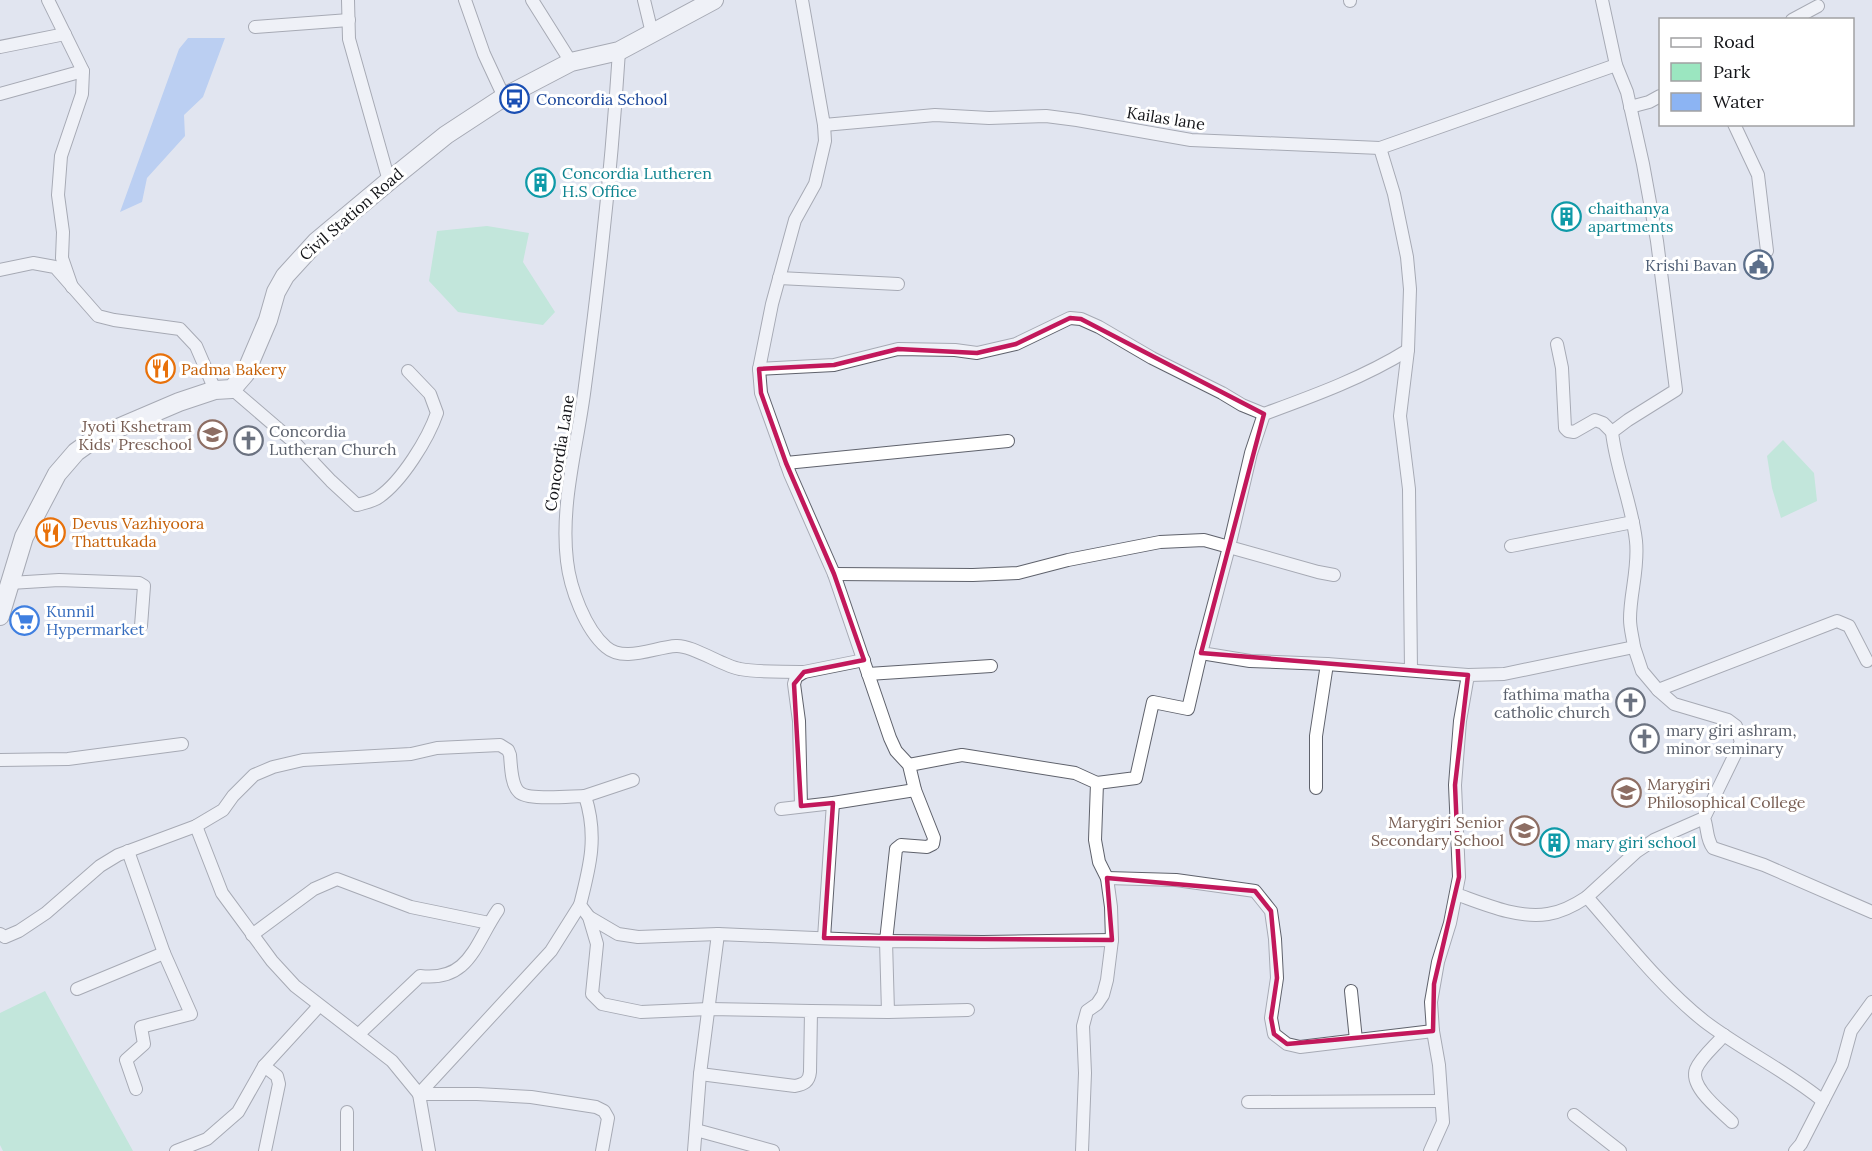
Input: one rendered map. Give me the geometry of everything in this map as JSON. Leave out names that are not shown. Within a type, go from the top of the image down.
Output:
[{"type":"main road","name":"Civil Station Road","points":[[224,390],[245,374],[268,320],[276,292],[285,276],[316,242],[446,135],[504,97],[571,62],[619,51],[714,0]]},
{"type":"main road","points":[[0,616],[24,537],[57,474],[76,452],[97,437],[179,402],[224,390]]},
{"type":"street","points":[[48,0],[83,71],[82,94],[61,156],[58,195],[63,232],[62,258],[72,286]]},
{"type":"street","points":[[348,0],[349,39],[389,181]]},
{"type":"street","points":[[465,0],[484,54],[504,97]]},
{"type":"street","points":[[532,0],[571,62]]},
{"type":"street","points":[[644,0],[652,33]]},
{"type":"street","points":[[802,0],[825,141],[815,184],[795,220],[779,278],[759,369],[761,393],[786,463],[834,574],[890,738],[896,751],[909,765],[915,790],[934,838],[933,844],[927,847],[901,845],[896,849],[886,941],[888,1012]]},
{"type":"street","points":[[1602,0],[1616,65],[1627,93],[1657,241],[1676,390],[1612,432]]},
{"type":"street","points":[[1796,18],[1818,6]]},
{"type":"street","points":[[255,27],[349,20]]},
{"type":"street","points":[[0,47],[65,34]]},
{"type":"street","name":"Concordia Lane","points":[[619,51],[607,207],[585,388],[565,521],[567,563],[573,590],[586,620],[604,646],[614,652],[628,654],[679,646],[739,669],[804,672]]},
{"type":"street","name":"Kailas lane","points":[[824,125],[935,115],[988,118],[1046,116],[1191,140],[1380,148],[1616,65]]},
{"type":"street","points":[[0,94],[83,71]]},
{"type":"street","points":[[1630,107],[1659,97]]},
{"type":"street","points":[[1735,126],[1758,174],[1767,251]]},
{"type":"street","points":[[1380,148],[1394,194],[1407,257],[1410,290],[1408,350],[1400,416],[1409,489],[1411,670]]},
{"type":"street","points":[[0,270],[33,263],[55,267],[98,316],[180,329],[196,345],[224,390],[296,444],[357,505],[379,498],[398,479],[420,449],[438,413],[430,394],[408,370]]},
{"type":"street","points":[[779,278],[898,284]]},
{"type":"street","points":[[759,369],[834,365],[898,350],[955,350],[977,353],[1016,344],[1070,318],[1081,319],[1099,327],[1152,358],[1264,414],[1313,397],[1385,364],[1408,350]]},
{"type":"street","points":[[1456,894],[1487,905],[1533,916],[1568,909],[1587,897],[1636,852],[1654,840],[1704,818],[1741,742],[1736,726],[1728,720],[1674,704],[1658,690],[1642,670],[1634,647],[1630,620],[1637,566],[1636,541],[1623,481],[1615,458],[1612,432],[1603,423],[1595,420],[1574,432],[1565,428],[1562,368],[1557,344]]},
{"type":"street","points":[[909,765],[962,755],[1075,773],[1097,783],[1136,778],[1153,702],[1188,710],[1230,547],[1251,453],[1264,414]]},
{"type":"street","points":[[786,463],[1008,441]]},
{"type":"street","points":[[1511,546],[1633,522]]},
{"type":"street","points":[[834,574],[1018,573],[1068,560],[1160,542],[1204,540],[1334,575]]},
{"type":"street","points":[[10,583],[59,580],[139,583],[144,586],[141,626]]},
{"type":"street","points":[[1658,690],[1837,621],[1848,626],[1867,661]]},
{"type":"street","points":[[1201,653],[1250,661],[1327,664],[1468,675],[1504,674],[1634,647]]},
{"type":"street","points":[[801,806],[799,721],[794,684],[796,677],[804,672],[864,660]]},
{"type":"street","points":[[1316,788],[1316,736],[1327,664]]},
{"type":"street","points":[[868,674],[992,666]]},
{"type":"street","points":[[1430,1151],[1443,1122],[1431,1002],[1458,877],[1455,785],[1468,675]]},
{"type":"street","points":[[0,760],[68,759],[182,744]]},
{"type":"street","points":[[0,934],[5,937],[19,931],[46,913],[100,866],[128,851],[196,826],[222,810],[254,775],[273,767],[303,760],[411,754],[436,748],[500,745],[508,750],[510,755],[518,792],[530,796],[585,796],[633,780]]},
{"type":"street","points":[[1082,1151],[1085,1073],[1083,1026],[1087,1011],[1097,1004],[1103,995],[1112,939],[1107,878],[1099,862],[1095,840],[1097,783]]},
{"type":"street","points":[[781,809],[915,790]]},
{"type":"street","points":[[419,1094],[551,951],[579,905],[592,856],[592,819],[585,796]]},
{"type":"street","points":[[824,938],[832,803]]},
{"type":"street","points":[[1704,818],[1709,843],[1713,848],[1764,865],[1872,912]]},
{"type":"street","points":[[196,826],[222,893],[252,935],[295,986],[392,1061],[419,1094],[429,1151]]},
{"type":"street","points":[[128,851],[164,953],[191,1014],[141,1027],[144,1044],[126,1060],[136,1089]]},
{"type":"street","points":[[1107,878],[1176,880],[1255,891],[1271,911],[1278,978],[1271,1018],[1274,1034],[1287,1044],[1300,1047],[1433,1031]]},
{"type":"street","points":[[252,935],[314,889],[325,882],[337,879],[411,907],[489,923]]},
{"type":"street","points":[[1587,897],[1683,1004],[1724,1035],[1823,1101]]},
{"type":"street","points":[[579,905],[589,917],[618,934],[638,938],[718,933],[886,941],[983,942],[1112,939]]},
{"type":"street","points":[[359,1034],[420,976],[437,978],[451,974],[471,955],[498,910]]},
{"type":"street","points":[[589,917],[597,944],[592,994],[602,1005],[641,1012],[709,1009],[888,1012],[968,1010]]},
{"type":"street","points":[[694,1151],[700,1074],[718,933]]},
{"type":"street","points":[[77,989],[164,953]]},
{"type":"street","points":[[1351,991],[1356,1040]]},
{"type":"street","points":[[1795,1151],[1801,1144],[1842,1064],[1851,1031],[1872,1002]]},
{"type":"street","points":[[176,1151],[207,1139],[238,1112],[264,1066],[319,1006]]},
{"type":"street","points":[[700,1074],[802,1085],[810,1072],[811,1011]]},
{"type":"street","points":[[1724,1035],[1697,1067],[1695,1078],[1698,1088],[1732,1122]]},
{"type":"street","points":[[264,1066],[277,1076],[279,1084],[265,1151]]},
{"type":"street","points":[[419,1094],[531,1097],[596,1107],[604,1111],[608,1118],[602,1151]]},
{"type":"street","points":[[1248,1102],[1440,1101]]},
{"type":"street","points":[[347,1112],[349,1137],[347,1151]]},
{"type":"street","points":[[1574,1115],[1620,1151]]},
{"type":"street","points":[[696,1130],[773,1151]]},
{"type":"highlighted area","points":[[1070,318],[1081,319],[1264,414],[1201,653],[1468,675],[1455,785],[1459,877],[1434,984],[1433,1031],[1287,1044],[1274,1034],[1271,1018],[1277,978],[1271,911],[1255,891],[1107,878],[1112,940],[824,938],[833,803],[801,806],[794,684],[804,672],[864,660],[834,574],[786,463],[761,393],[759,369],[834,365],[898,349],[977,353],[1016,344]]},
{"type":"green space","points":[[487,226],[529,233],[523,262],[555,312],[543,325],[458,312],[429,281],[437,231]]},
{"type":"green space","points":[[1783,440],[1814,473],[1817,501],[1781,518],[1772,488],[1767,456]]},
{"type":"green space","points":[[45,991],[133,1151],[3,1151],[0,1145],[0,1013]]},
{"type":"water","points":[[188,38],[225,38],[203,97],[184,115],[185,136],[147,178],[142,202],[120,212],[179,49]]},
{"type":"place","name":"Concordia School","points":[[515,99]]},
{"type":"place","name":"Concordia Lutheren H.S Office","points":[[541,182]]},
{"type":"place","name":"chaithanya apartments","points":[[1567,217]]},
{"type":"place","name":"Krishi Bavan","points":[[1758,265]]},
{"type":"place","name":"Padma Bakery","points":[[160,369]]},
{"type":"place","name":"Jyoti Kshetram Kids' Preschool","points":[[213,435]]},
{"type":"place","name":"Concordia Lutheran Church","points":[[248,440]]},
{"type":"place","name":"Devus Vazhiyoora Thattukada","points":[[51,532]]},
{"type":"place","name":"Kunnil Hypermarket","points":[[25,620]]},
{"type":"place","name":"fathima matha catholic church","points":[[1631,703]]},
{"type":"place","name":"mary giri ashram, minor seminary","points":[[1645,739]]},
{"type":"place","name":"Marygiri Philosophical College","points":[[1626,793]]},
{"type":"place","name":"Marygiri Senior Secondary School","points":[[1525,831]]},
{"type":"place","name":"mary giri school","points":[[1555,842]]}]
